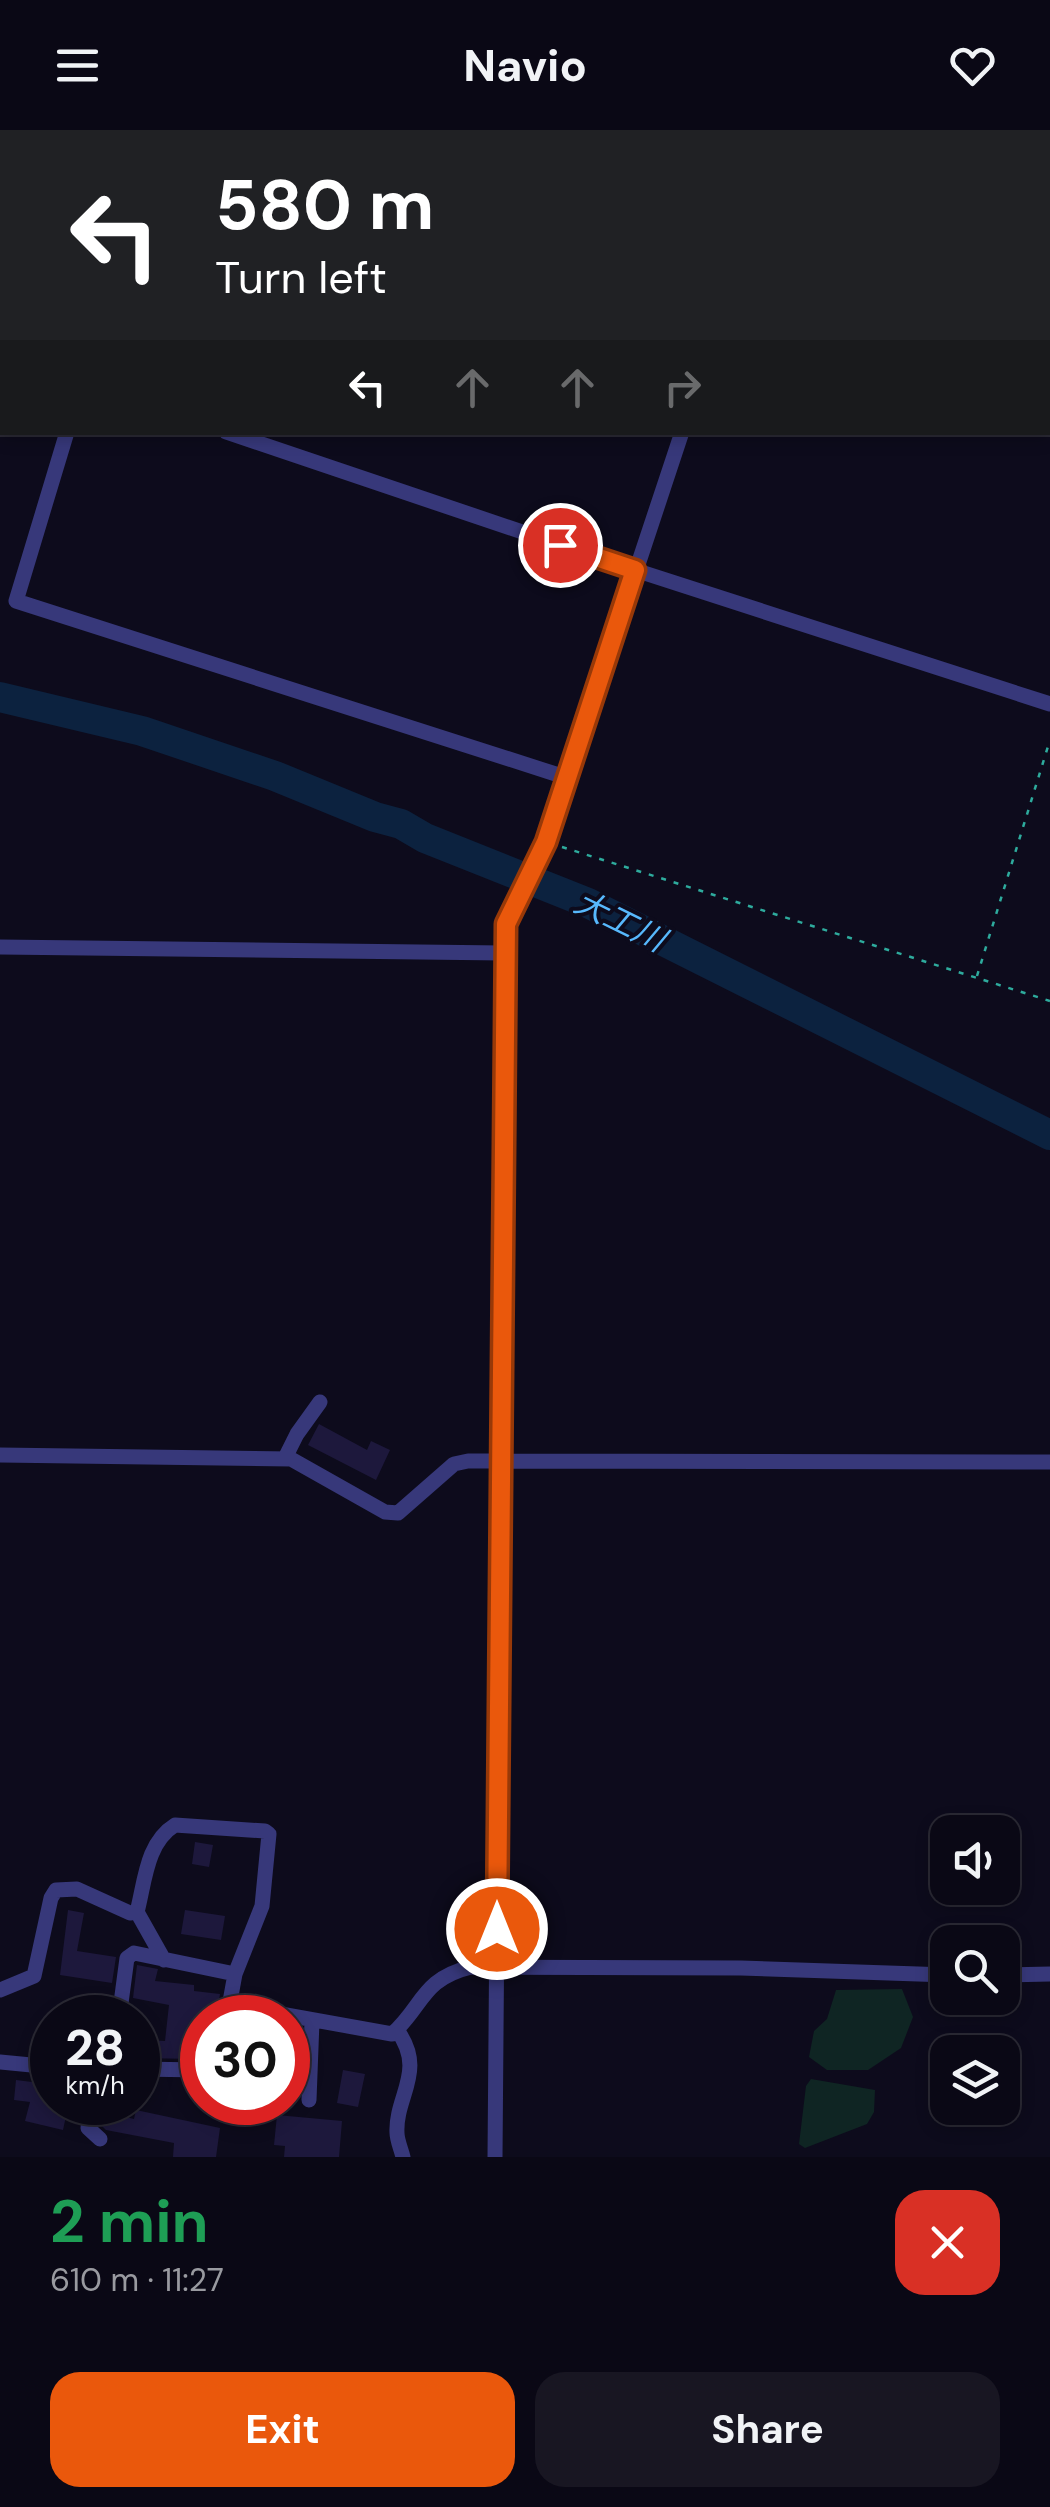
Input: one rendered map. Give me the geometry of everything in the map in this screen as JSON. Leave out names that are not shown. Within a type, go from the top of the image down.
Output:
[{"type":"street","points":[[67,435],[16,601],[565,777]]},
{"type":"street","points":[[235,435],[1050,704]]},
{"type":"street","points":[[495,2157],[506,924],[546,842],[681,435]]},
{"type":"street","points":[[0,947],[503,953]]},
{"type":"street","points":[[286,1458],[297,1434],[320,1402]]},
{"type":"street","points":[[0,1456],[286,1458],[385,1512],[398,1513],[454,1464],[1050,1462]]},
{"type":"street","points":[[164,1960],[136,1912],[148,1862],[165,1831],[175,1825],[264,1831],[269,1834],[262,1906],[235,1974],[232,1995]]},
{"type":"street","points":[[0,1990],[34,1976],[56,1890],[77,1889],[136,1912]]},
{"type":"street","points":[[122,1995],[127,1958],[134,1954],[235,1974]]},
{"type":"street","points":[[310,2074],[312,2021],[392,2034],[440,1979],[471,1967],[740,1968],[930,1974]]},
{"type":"street","points":[[1020,1974],[1050,1974]]},
{"type":"street","points":[[396,2030],[406,2042],[409,2056],[408,2082],[396,2132],[403,2157]]},
{"type":"street","points":[[0,2062],[30,2065]]},
{"type":"street","points":[[88,2125],[100,2139]]},
{"type":"path","points":[[976,978],[1050,740]]},
{"type":"path","points":[[546,842],[1050,1001]]},
{"type":"green space","points":[[902,1989],[913,2017],[901,2048],[868,2070],[827,2070],[809,2057],[814,2031],[827,2019],[836,1990]]},
{"type":"green space","points":[[811,2079],[875,2090],[874,2112],[867,2124],[805,2148],[799,2144],[806,2086]]},
{"type":"building","points":[[319,1424],[367,1450],[371,1441],[390,1450],[376,1480],[308,1445]]},
{"type":"building","points":[[195,1842],[213,1845],[209,1867],[192,1864]]},
{"type":"building","points":[[68,1910],[84,1913],[77,1951],[116,1957],[112,1983],[60,1975]]},
{"type":"building","points":[[185,1910],[225,1916],[221,1940],[181,1934]]},
{"type":"building","points":[[137,1965],[158,1969],[155,1981],[194,1985],[194,1991],[220,1994],[180,1995],[180,2059],[160,2058],[169,2005],[160,2003],[160,1995],[133,1995]]},
{"type":"building","points":[[343,2070],[365,2074],[358,2107],[337,2103]]},
{"type":"building","points":[[16,2080],[30,2082],[30,2102],[14,2100]]},
{"type":"building","points":[[160,2115],[180,2119],[180,2125],[220,2128],[216,2157],[173,2157],[174,2143],[106,2130],[101,2125],[160,2125]]},
{"type":"building","points":[[310,2118],[342,2121],[339,2157],[284,2157],[285,2146],[274,2145],[276,2125],[310,2125]]},
{"type":"waterway","name":"大工川","points":[[0,697],[142,731],[401,824],[425,838],[588,903],[1050,1135]]},
{"type":"route","points":[[497,1929],[503,953],[506,924],[546,842],[635,570],[560,545]]}]
